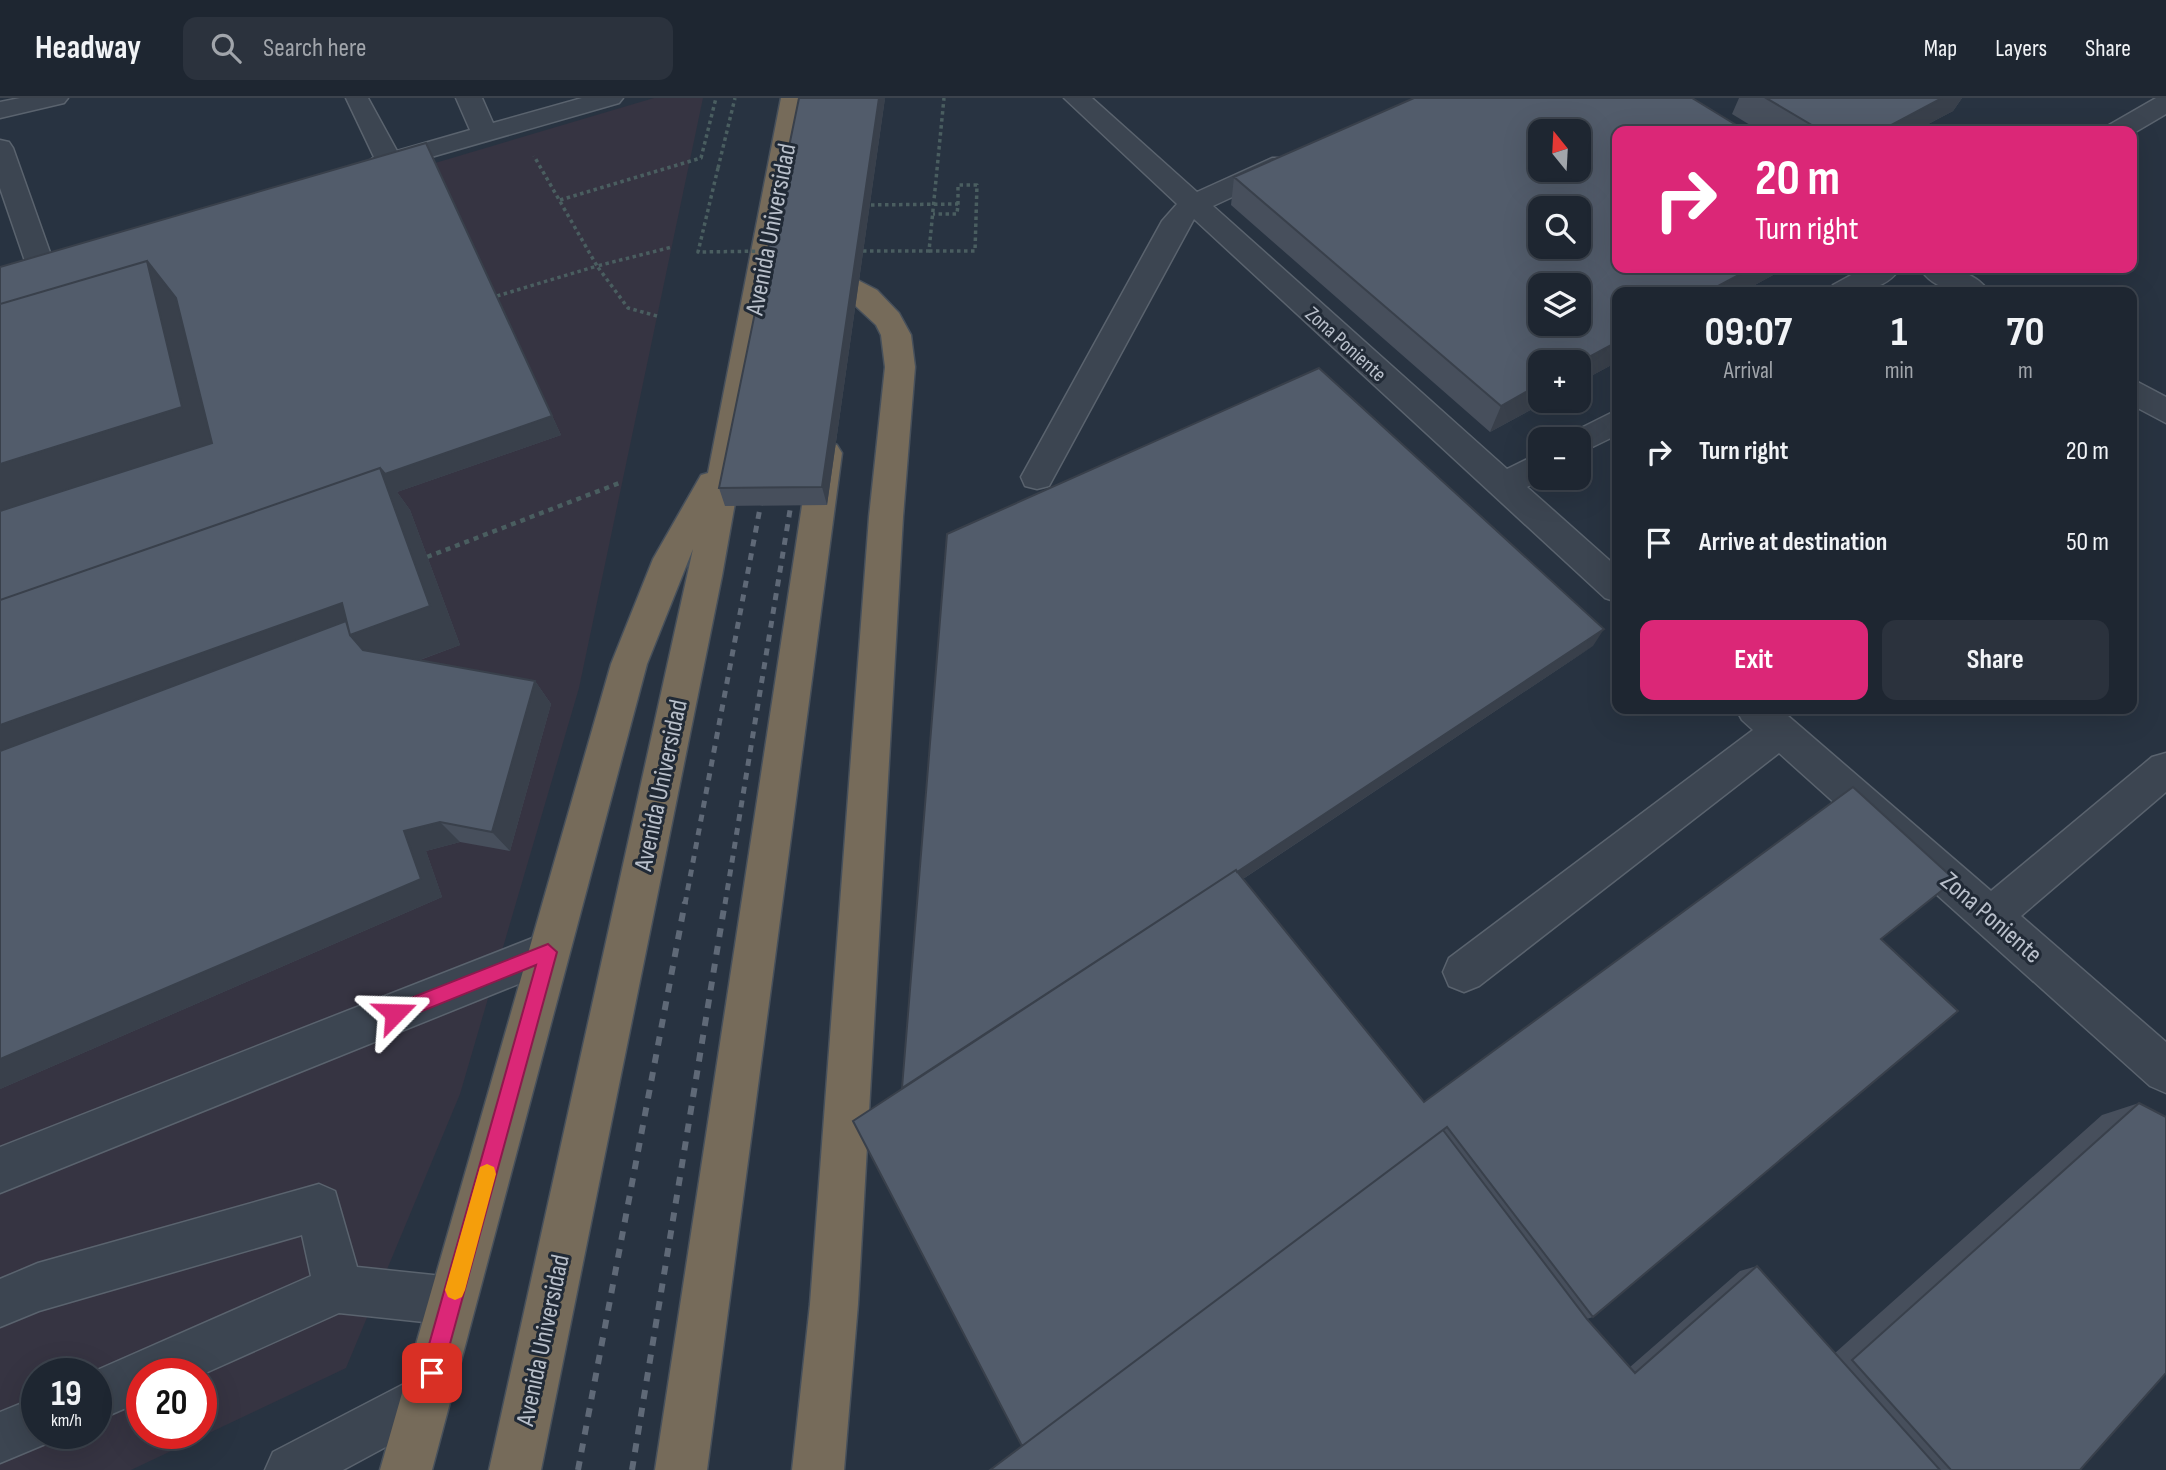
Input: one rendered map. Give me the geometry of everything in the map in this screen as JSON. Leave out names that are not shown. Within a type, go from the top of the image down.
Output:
[{"type":"highway","name":"Avenida Universidad","points":[[515,1470],[705,576],[794,98]]},
{"type":"highway","points":[[818,1470],[834,1304],[886,517],[900,367],[896,335],[888,320],[852,282],[860,205]]},
{"type":"highway","points":[[681,1470],[831,418]]},
{"type":"highway","points":[[406,1470],[629,664],[670,559],[725,464]]},
{"type":"street","points":[[0,110],[55,98]]},
{"type":"street","points":[[469,98],[485,134]]},
{"type":"street","points":[[348,173],[610,98]]},
{"type":"street","name":"Zona Poniente","points":[[1077,98],[1612,584]]},
{"type":"street","points":[[357,100],[388,161]]},
{"type":"street","points":[[2127,126],[2166,103]]},
{"type":"street","points":[[0,148],[39,261]]},
{"type":"street","points":[[1037,477],[1176,221],[1192,205],[1303,154]]},
{"type":"street","points":[[1852,287],[1877,273]]},
{"type":"street","points":[[1942,273],[1965,287]]},
{"type":"street","points":[[2137,393],[2166,412]]},
{"type":"street","points":[[1591,436],[1612,424]]},
{"type":"street","points":[[1502,486],[1528,472]]},
{"type":"street","points":[[1464,971],[1768,720]]},
{"type":"street","name":"Zona Poniente","points":[[1768,720],[2166,1071]]},
{"type":"street","points":[[1991,916],[2166,769]]},
{"type":"street","points":[[0,1170],[548,952]]},
{"type":"street","points":[[0,1303],[38,1287],[319,1207],[338,1289]]},
{"type":"street","points":[[182,1358],[338,1289],[452,1301]]},
{"type":"street","points":[[291,1470],[425,1398]]},
{"type":"street","points":[[0,1438],[21,1429]]},
{"type":"path","points":[[559,200],[701,158],[716,98]]},
{"type":"path","points":[[735,98],[698,251],[776,251]]},
{"type":"path","points":[[929,250],[944,98]]},
{"type":"path","points":[[530,147],[597,266],[628,308],[657,316]]},
{"type":"path","points":[[852,282],[929,250],[975,251],[977,185],[958,185],[957,214],[933,214]]},
{"type":"path","points":[[860,205],[958,204]]},
{"type":"path","points":[[497,296],[672,247]]},
{"type":"path","points":[[427,557],[622,482]]},
{"type":"shaded area","points":[[654,98],[703,98],[579,688],[460,1094],[346,1368],[217,1429],[217,1358],[126,1358],[126,1449],[175,1449],[131,1470],[0,1470],[0,292]]},
{"type":"building","points":[[799,98],[879,98],[822,487],[719,488]]},
{"type":"building","points":[[1414,98],[1692,98],[1738,126],[1612,126],[1612,273],[1743,273],[1716,287],[1612,287],[1612,345],[1591,356],[1591,350],[1528,350],[1528,391],[1501,406],[1234,177]]},
{"type":"building","points":[[1766,98],[1942,98],[1893,124],[1896,126],[1814,126]]},
{"type":"building","points":[[426,143],[552,416],[385,474],[380,468],[0,600],[0,511],[212,443],[176,298],[147,261],[0,304],[0,267]]},
{"type":"building","points":[[147,261],[182,407],[0,464],[0,304]]},
{"type":"building","points":[[1319,368],[1604,629],[1237,872],[1236,870],[902,1088],[947,534]]},
{"type":"building","points":[[380,468],[430,606],[350,635],[342,603],[0,725],[0,600]]},
{"type":"building","points":[[346,621],[350,635],[363,650],[535,681],[492,832],[440,822],[404,831],[421,879],[0,1059],[0,751]]},
{"type":"building","points":[[1853,787],[1955,880],[1881,939],[1958,1011],[1593,1317],[1447,1127],[1022,1446],[853,1121],[1236,870],[1424,1102]]},
{"type":"building","points":[[2139,1103],[2166,1117],[2166,1373],[2080,1470],[1951,1470],[1852,1360]]},
{"type":"building","points":[[1443,1130],[1587,1319],[1635,1373],[1757,1266],[1940,1470],[990,1470]]},
{"type":"railway","points":[[725,904],[794,486]]},
{"type":"railway","points":[[685,904],[764,487]]},
{"type":"railway","points":[[578,1470],[685,902]]},
{"type":"railway","points":[[632,1470],[725,902]]},
{"type":"slow traffic","points":[[455,1290],[487,1174]]},
{"type":"route","points":[[395,1013],[548,952],[432,1373]]}]
